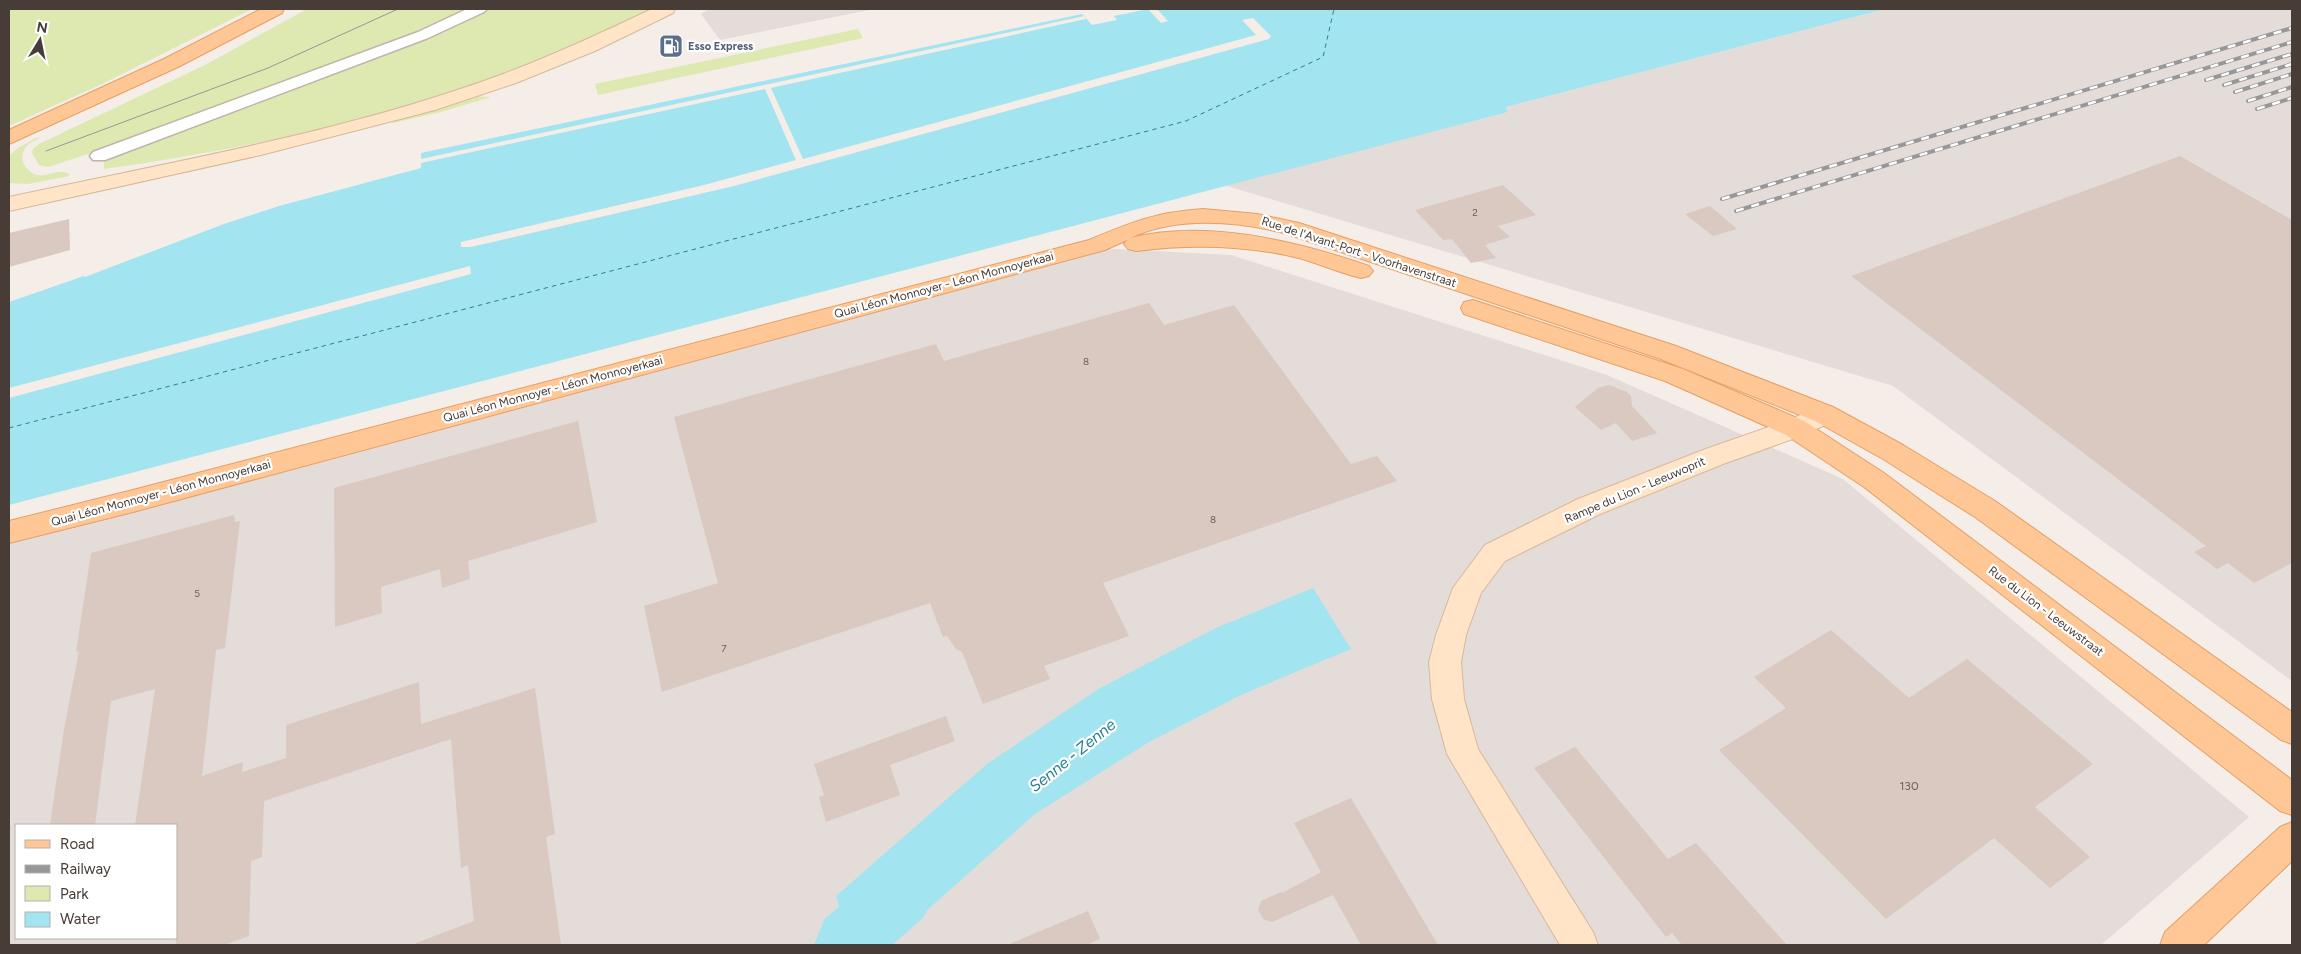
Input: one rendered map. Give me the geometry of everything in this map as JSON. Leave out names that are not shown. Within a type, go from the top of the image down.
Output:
[{"type":"main road","points":[[9,138],[132,82],[275,9]]},
{"type":"main road","points":[[9,204],[346,128],[479,88],[573,54],[666,9]]},
{"type":"main road","points":[[9,132],[132,82]]},
{"type":"main road","points":[[9,146],[89,108],[132,82]]},
{"type":"main road","points":[[9,189],[41,186],[110,172],[246,152]]},
{"type":"main road","name":"Rue de l'Avant-Port - Voorhavenstraat","points":[[1097,245],[1150,223],[1224,216],[1259,220],[1291,228],[1667,352],[1824,414]]},
{"type":"main road","name":"Rue de l'Avant-Port - Voorhavenstraat","points":[[1097,245],[1202,238],[1256,243],[1300,251],[1674,375],[1795,428]]},
{"type":"main road","name":"Quai Léon Monnoyer - Léon Monnoyerkaai","points":[[9,532],[143,499],[1097,245]]},
{"type":"main road","points":[[1824,414],[1893,452],[1985,509],[2292,730]]},
{"type":"main road","name":"Rampe du Lion - Leeuwoprit","points":[[1580,945],[1463,754],[1448,699],[1445,662],[1468,588],[1496,553],[1588,507],[1713,457],[1795,428],[1824,414]]},
{"type":"main road","name":"Rue du Lion - Leeuwstraat","points":[[1795,428],[1874,480],[2292,800]]},
{"type":"main road","points":[[2178,945],[2292,838]]},
{"type":"street","points":[[99,156],[396,46],[479,9]]},
{"type":"shaded area","points":[[709,9],[874,9],[720,40],[701,14]]},
{"type":"shaded area","points":[[1885,9],[2292,9],[2292,681],[1893,386],[1224,185],[1508,112],[1506,107]]},
{"type":"shaded area","points":[[1097,248],[1231,255],[1607,375],[1843,479],[2249,817],[2101,945],[9,945],[9,541]]},
{"type":"green space","points":[[9,9],[252,9],[104,83],[9,126]]},
{"type":"green space","points":[[307,9],[466,9],[405,37],[268,90],[85,155],[48,167],[39,165],[32,153],[33,149],[39,144],[205,65]]},
{"type":"green space","points":[[486,9],[656,9],[591,40],[524,68],[456,92],[387,112],[317,130],[246,145],[104,169],[104,158],[473,16]]},
{"type":"green space","points":[[858,29],[863,38],[598,95],[595,84]]},
{"type":"green space","points":[[472,96],[491,97],[441,112],[393,123],[392,121]]},
{"type":"green space","points":[[36,138],[40,138],[29,144],[23,152],[22,158],[25,166],[36,175],[63,172],[69,174],[69,176],[28,184],[9,183],[9,156],[18,148]]},
{"type":"water","points":[[1148,9],[1161,23],[1168,21],[1157,9],[1885,9],[1506,107],[1508,112],[9,505],[9,302],[85,277],[224,224],[279,206],[421,168],[421,153],[1082,14],[1092,25],[1117,20],[1114,16]]},
{"type":"water","points":[[1313,588],[1351,649],[1241,695],[1149,742],[1035,814],[888,945],[850,945],[836,896],[987,764],[1100,688],[1216,628]]},
{"type":"pier","points":[[1084,16],[1086,19],[771,88],[803,159],[1256,35],[1242,20],[1253,18],[1271,36],[1269,39],[734,186],[471,247],[461,247],[461,242],[704,185],[796,160],[765,89],[421,163],[421,159]]},
{"type":"pier","points":[[470,266],[471,274],[9,398],[9,388]]},
{"type":"building","points":[[2180,156],[2292,220],[2292,563],[2254,583],[2228,563],[2217,569],[2194,552],[2206,546],[1851,276]]},
{"type":"building","points":[[1503,185],[1536,215],[1498,226],[1510,237],[1485,245],[1496,258],[1471,263],[1452,239],[1443,240],[1415,210]]},
{"type":"building","points":[[1710,206],[1737,229],[1713,236],[1685,214]]},
{"type":"building","points":[[69,219],[70,250],[9,267],[9,233]]},
{"type":"building","points":[[1149,303],[1164,325],[1234,305],[1351,464],[1377,456],[1397,481],[1103,583],[1129,636],[1044,666],[1050,679],[983,704],[962,652],[956,649],[947,636],[943,637],[930,603],[662,692],[644,606],[718,583],[674,417],[936,344],[944,361]]},
{"type":"building","points":[[1609,385],[1627,392],[1631,396],[1632,406],[1657,433],[1632,441],[1616,423],[1601,430],[1575,407],[1598,388]]},
{"type":"building","points":[[578,421],[597,522],[468,561],[470,579],[442,588],[440,569],[381,587],[382,613],[335,627],[334,488]]},
{"type":"building","points":[[234,515],[235,522],[240,521],[225,648],[216,650],[202,776],[243,762],[242,772],[286,758],[286,725],[419,682],[421,724],[535,688],[555,834],[546,837],[561,945],[416,945],[416,943],[474,921],[468,865],[461,868],[451,739],[264,801],[262,857],[251,861],[249,936],[224,945],[176,945],[176,939],[178,939],[178,824],[135,824],[155,689],[111,701],[95,824],[50,824],[64,729],[79,651],[76,652],[91,553]]},
{"type":"building","points":[[1831,630],[1909,698],[1967,659],[2093,764],[2035,807],[2090,857],[2050,888],[1994,838],[1886,919],[1719,750],[1786,708],[1754,677]]},
{"type":"building","points":[[946,716],[955,741],[890,765],[900,795],[826,822],[819,797],[824,795],[814,764]]},
{"type":"building","points":[[1575,747],[1668,859],[1696,843],[1787,945],[1682,945],[1672,933],[1666,937],[1534,768]]},
{"type":"building","points":[[1351,798],[1438,945],[1361,945],[1333,895],[1272,922],[1263,919],[1258,910],[1261,901],[1282,893],[1321,872],[1294,823]]},
{"type":"building","points":[[1088,911],[1100,939],[1086,945],[1007,945]]},
{"type":"waterway","name":"Senne - Zenne","points":[[846,945],[848,941],[901,897]]},
{"type":"ferry route","points":[[9,428],[1186,121],[1323,57],[1334,9]]},
{"type":"tram line","points":[[46,151],[268,68],[398,9]]},
{"type":"railway","points":[[1722,199],[2292,28]]},
{"type":"railway","points":[[1736,211],[2292,42]]},
{"type":"railway","points":[[2206,80],[2292,54]]},
{"type":"railway","points":[[2224,85],[2292,64]]},
{"type":"railway","points":[[2235,92],[2292,74]]},
{"type":"railway","points":[[2248,101],[2292,87]]},
{"type":"railway","points":[[2257,109],[2292,98]]},
{"type":"place","name":"Esso Express","points":[[671,46]]}]
